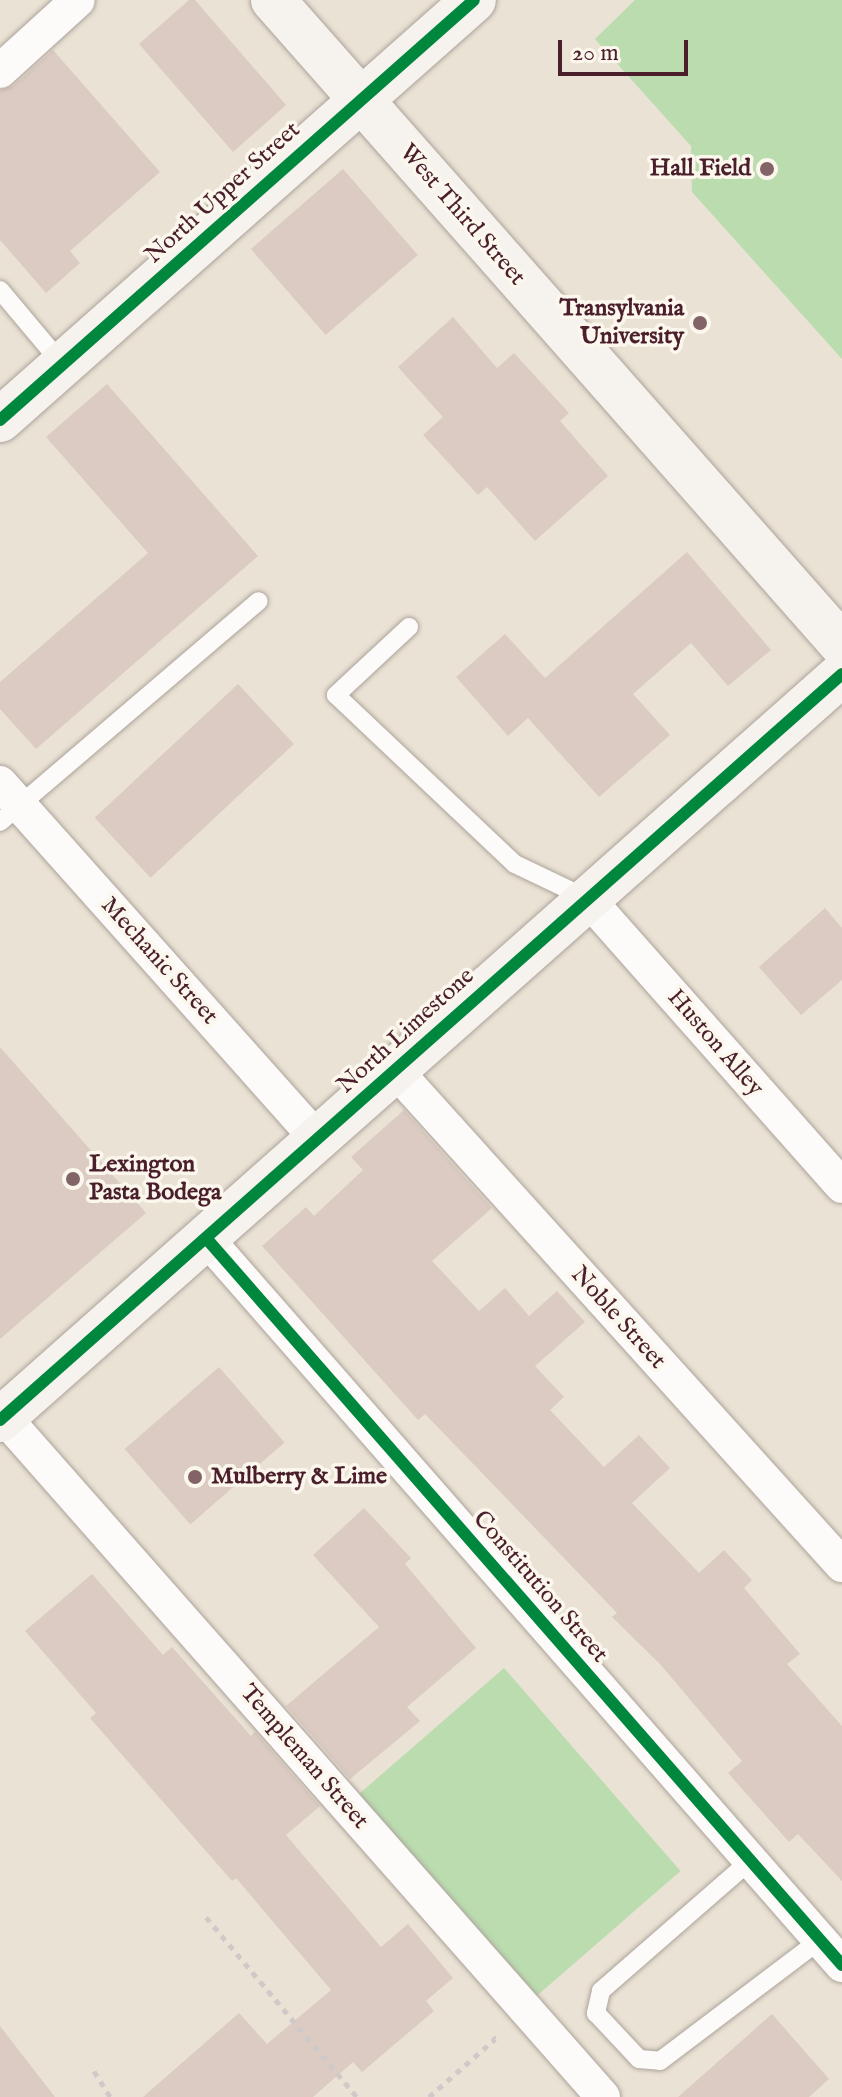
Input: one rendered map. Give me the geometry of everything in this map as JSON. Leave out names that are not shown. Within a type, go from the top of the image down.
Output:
[{"type":"main road","name":"West Third Street","points":[[273,0],[842,645]]},
{"type":"main road","name":"North Upper Street","points":[[0,420],[474,0]]},
{"type":"main road","name":"North Limestone","points":[[2,1419],[842,674]]},
{"type":"street","points":[[0,71],[78,0]]},
{"type":"street","name":"Mechanic Street","points":[[7,804],[317,1139]]},
{"type":"street","name":"Huston Alley","points":[[588,899],[842,1186]]},
{"type":"street","name":"Noble Street","points":[[395,1070],[842,1565]]},
{"type":"street","name":"Constitution Street","points":[[206,1238],[842,1965]]},
{"type":"street","name":"Templeman Street","points":[[2,1419],[603,2097]]},
{"type":"lane","points":[[0,290],[63,364]]},
{"type":"lane","points":[[7,804],[259,601]]},
{"type":"lane","points":[[409,627],[336,695],[515,864],[588,899]]},
{"type":"lane","points":[[751,1860],[601,1991],[596,2013],[639,2059],[660,2061],[820,1940]]},
{"type":"path","points":[[206,1917],[357,2097]]},
{"type":"path","points":[[429,2097],[495,2039],[489,2033]]},
{"type":"path","points":[[94,2071],[110,2097]]},
{"type":"green space","name":"Hall Field","points":[[635,0],[842,0],[842,359],[692,192],[691,146],[595,39]]},
{"type":"green space","points":[[504,1668],[680,1871],[534,1998],[358,1795]]},
{"type":"building","points":[[189,0],[195,0],[286,105],[233,152],[139,44]]},
{"type":"building","points":[[53,50],[160,172],[70,251],[80,263],[46,293],[0,240],[0,90],[13,86]]},
{"type":"building","points":[[343,169],[418,255],[326,335],[251,249]]},
{"type":"building","points":[[453,317],[497,368],[514,353],[569,413],[560,421],[608,476],[535,541],[487,487],[478,495],[423,435],[443,417],[398,367]]},
{"type":"building","points":[[107,384],[258,556],[36,749],[0,709],[0,682],[148,553],[46,437]]},
{"type":"building","points":[[687,552],[771,650],[728,686],[691,643],[633,694],[670,735],[599,797],[528,718],[508,736],[456,677],[505,634],[545,678]]},
{"type":"building","points":[[238,684],[294,744],[151,878],[95,818]]},
{"type":"building","points":[[825,908],[842,928],[842,980],[801,1015],[759,967]]},
{"type":"building","points":[[0,1047],[146,1213],[0,1339]]},
{"type":"building","points":[[404,1110],[492,1208],[432,1261],[479,1311],[505,1288],[529,1316],[557,1291],[585,1322],[535,1366],[564,1397],[550,1410],[604,1467],[639,1435],[670,1468],[632,1503],[699,1573],[724,1550],[752,1580],[744,1588],[800,1654],[787,1664],[842,1726],[842,1881],[798,1834],[789,1842],[728,1773],[742,1761],[660,1664],[612,1617],[617,1613],[425,1414],[418,1420],[262,1246],[306,1207],[314,1216],[363,1170],[351,1157]]},
{"type":"building","name":"Mulberry & Lime","points":[[219,1367],[285,1442],[190,1524],[125,1449]]},
{"type":"building","points":[[364,1508],[411,1558],[405,1564],[476,1648],[407,1707],[420,1721],[350,1779],[286,1706],[379,1627],[313,1555]]},
{"type":"building","points":[[92,1574],[163,1655],[172,1647],[251,1736],[255,1732],[320,1806],[286,1835],[381,1947],[408,1924],[453,1978],[426,2001],[434,2011],[362,2072],[353,2062],[313,2097],[143,2097],[239,2013],[267,2044],[331,1990],[236,1878],[232,1881],[90,1718],[96,1713],[25,1631]]},
{"type":"building","points":[[772,2014],[829,2079],[809,2097],[678,2097]]},
{"type":"building","points":[[0,2026],[55,2097],[0,2097]]},
{"type":"cycle path","points":[[0,420],[474,0]]},
{"type":"cycle path","points":[[0,1420],[842,674]]},
{"type":"cycle path","points":[[206,1238],[842,1965]]},
{"type":"place","name":"Hall Field","points":[[767,169]]},
{"type":"place","name":"Transylvania University","points":[[700,323]]},
{"type":"place","name":"Lexington Pasta Bodega","points":[[73,1179]]},
{"type":"place","name":"Mulberry & Lime","points":[[195,1477]]}]
